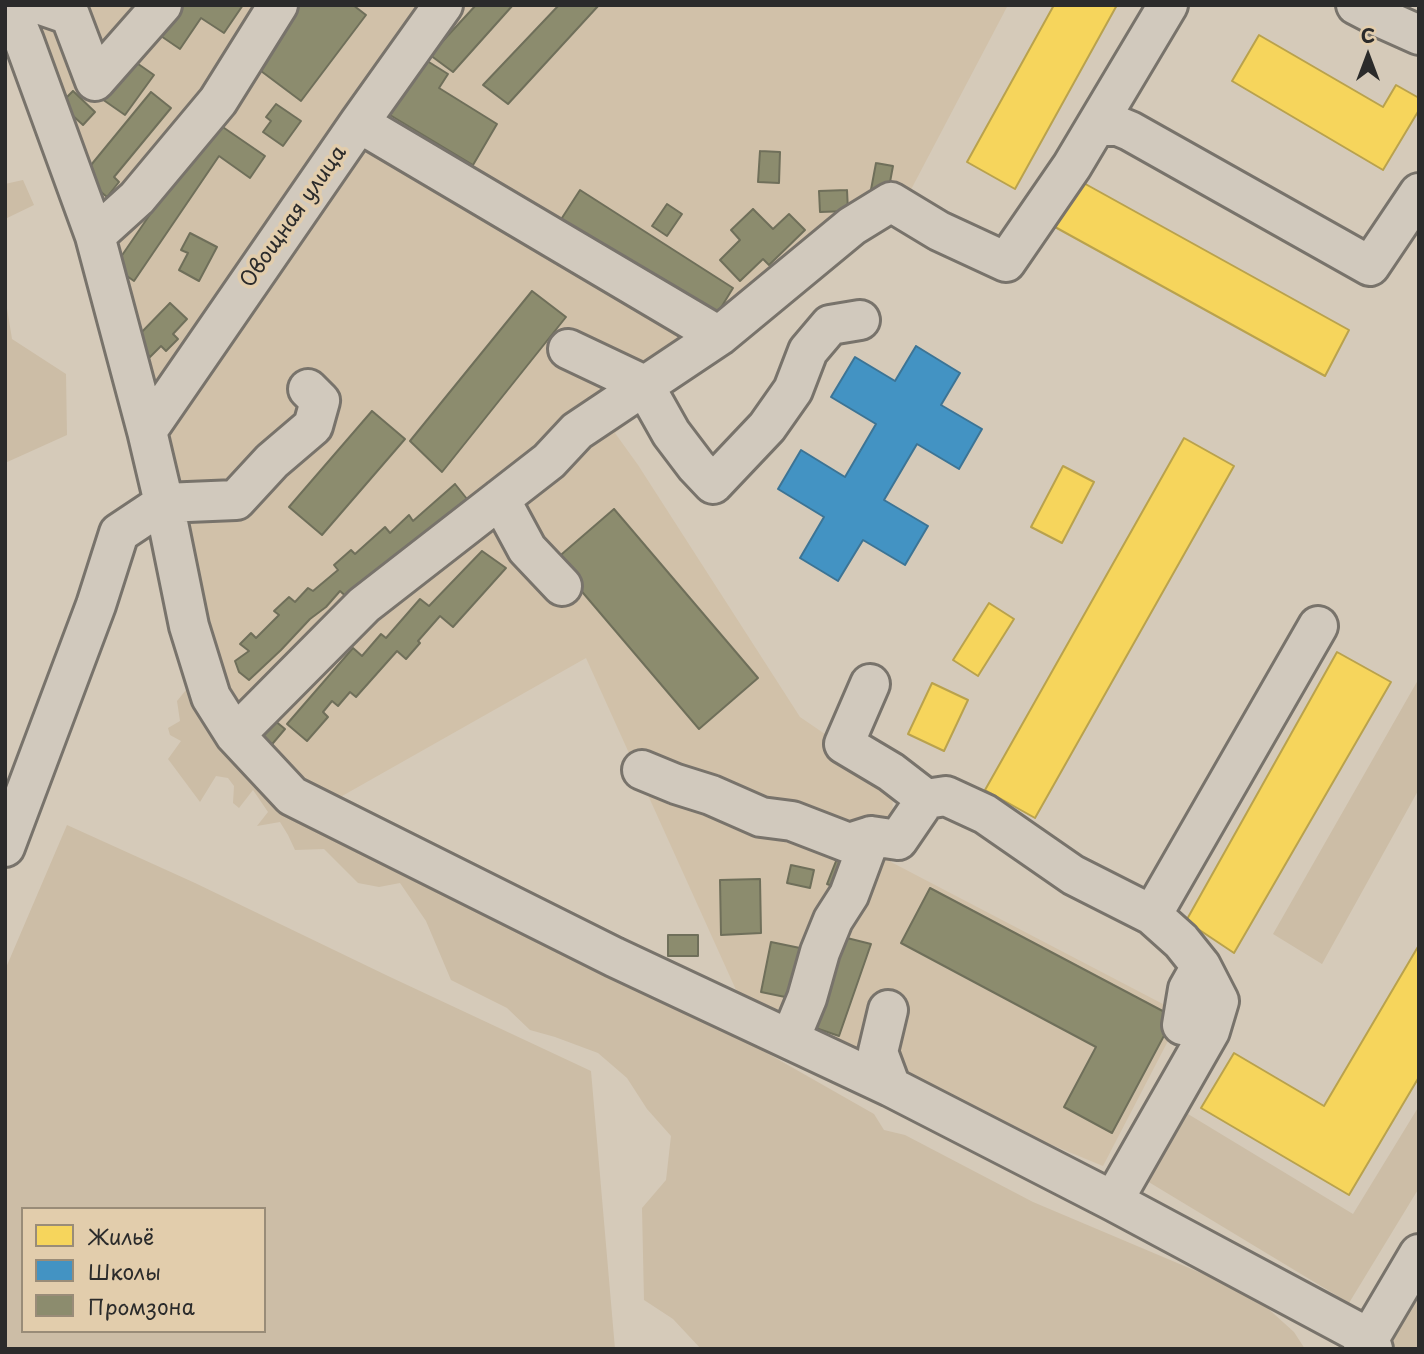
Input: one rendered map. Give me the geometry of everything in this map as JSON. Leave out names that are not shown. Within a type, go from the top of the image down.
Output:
[{"type":"street","points":[[9,5],[95,236],[147,430],[190,626],[211,697],[235,735],[292,796],[614,957],[891,1087],[1114,1201],[1368,1345],[1419,1254]]},
{"type":"street","points":[[41,5],[70,15],[95,81],[162,5]]},
{"type":"street","points":[[95,236],[137,198],[218,101],[278,5]]},
{"type":"street","name":"Овощная улица","points":[[147,430],[443,5]]},
{"type":"street","points":[[235,735],[364,605],[549,461],[577,431],[719,336],[852,226],[891,202],[939,231],[1006,262],[1072,166],[1168,5]]},
{"type":"street","points":[[1356,5],[1419,35]]},
{"type":"street","points":[[359,123],[719,336]]},
{"type":"street","points":[[1096,126],[1118,126],[1130,131],[1370,266],[1419,192]]},
{"type":"street","points":[[568,349],[644,385],[671,433],[713,484],[767,427],[793,390],[808,351],[830,324],[860,320]]},
{"type":"street","points":[[5,847],[96,605],[119,533],[164,503],[236,500],[272,461],[313,426],[320,401],[308,389]]},
{"type":"street","points":[[500,499],[527,549],[562,586]]},
{"type":"street","points":[[1152,915],[1318,626]]},
{"type":"street","points":[[870,684],[844,744],[891,772],[926,799],[946,796],[985,814],[1073,875],[1152,915],[1181,941],[1202,966],[1219,1001],[1210,1031],[1114,1201]]},
{"type":"street","points":[[642,770],[761,817],[792,821],[849,843],[872,836],[898,840],[926,799]]},
{"type":"street","points":[[790,1039],[807,998],[820,951],[833,920],[849,895],[872,836]]},
{"type":"street","points":[[1182,1025],[1188,989],[1202,966]]},
{"type":"street","points":[[888,1010],[878,1052],[891,1087]]},
{"type":"shaded area","points":[[23,5],[1008,5],[895,220],[615,433],[800,717],[876,769],[893,792],[891,862],[1182,1014],[1103,1166],[933,1096],[746,1012],[586,658],[335,800],[258,753],[231,714]]},
{"type":"shaded area","points":[[23,180],[34,205],[5,219],[5,184]]},
{"type":"shaded area","points":[[5,296],[12,339],[66,374],[67,435],[5,463]]},
{"type":"shaded area","points":[[1418,680],[1419,789],[1322,964],[1273,934]]},
{"type":"shaded area","points":[[186,690],[199,699],[228,740],[874,1114],[884,1130],[905,1135],[1033,1202],[1253,1295],[1294,1332],[1305,1349],[701,1349],[673,1319],[644,1300],[642,1208],[666,1180],[671,1136],[647,1109],[627,1078],[598,1053],[530,1030],[507,1008],[451,980],[426,921],[400,883],[379,887],[358,883],[324,849],[295,850],[280,822],[257,826],[268,812],[253,790],[239,808],[233,803],[234,786],[228,778],[216,776],[200,802],[168,759],[181,741],[170,735],[168,728],[180,721],[177,701]]},
{"type":"shaded area","points":[[67,825],[591,1071],[615,1349],[5,1349],[5,970]]},
{"type":"shaded area","points":[[1419,1106],[1419,1188],[1349,1303],[1147,1181],[1188,1114],[1353,1214]]},
{"type":"shaded area","points":[[1419,1295],[1419,1349],[1388,1349]]},
{"type":"building: Жильё","points":[[1054,5],[1117,5],[1015,189],[967,162]]},
{"type":"building: Жильё","points":[[1259,35],[1383,107],[1396,85],[1419,98],[1419,110],[1383,170],[1232,81]]},
{"type":"building: Жильё","points":[[1080,181],[1349,330],[1325,376],[1055,227]]},
{"type":"building: Жильё","points":[[1184,438],[1234,466],[1035,818],[985,790]]},
{"type":"building: Жильё","points":[[1063,466],[1094,482],[1062,543],[1031,527]]},
{"type":"building: Жильё","points":[[989,603],[1014,619],[978,676],[953,660]]},
{"type":"building: Жильё","points":[[1337,652],[1391,682],[1234,953],[1186,921]]},
{"type":"building: Жильё","points":[[932,683],[968,700],[944,751],[908,734]]},
{"type":"building: Жильё","points":[[1419,945],[1419,1077],[1349,1195],[1201,1108],[1234,1053],[1324,1106]]},
{"type":"building: Школы","points":[[916,346],[960,373],[941,405],[982,429],[959,469],[917,444],[884,500],[928,526],[905,565],[863,540],[838,581],[800,558],[824,517],[778,489],[801,450],[845,477],[876,424],[831,397],[855,357],[895,381]]},
{"type":"building: Промзона","points":[[178,5],[243,5],[224,33],[201,18],[180,49],[158,34]]},
{"type":"building: Промзона","points":[[298,5],[353,5],[366,15],[301,101],[253,65]]},
{"type":"building: Промзона","points":[[476,5],[513,5],[453,72],[430,55]]},
{"type":"building: Промзона","points":[[559,5],[599,5],[508,104],[483,85]]},
{"type":"building: Промзона","points":[[131,59],[154,75],[125,115],[102,99]]},
{"type":"building: Промзона","points":[[424,59],[448,74],[439,88],[497,124],[473,165],[390,115]]},
{"type":"building: Промзона","points":[[73,91],[95,112],[83,125],[60,104]]},
{"type":"building: Промзона","points":[[151,92],[171,108],[114,177],[119,182],[107,197],[82,176]]},
{"type":"building: Промзона","points":[[276,104],[301,121],[283,146],[263,132],[271,121],[266,117]]},
{"type":"building: Промзона","points":[[214,121],[265,156],[250,178],[219,156],[134,281],[114,267]]},
{"type":"building: Промзона","points":[[760,151],[780,152],[779,183],[758,182]]},
{"type":"building: Промзона","points":[[876,163],[893,166],[887,198],[870,195]]},
{"type":"building: Промзона","points":[[580,190],[733,288],[714,319],[560,221]]},
{"type":"building: Промзона","points":[[847,190],[848,211],[820,212],[819,191]]},
{"type":"building: Промзона","points":[[667,204],[682,214],[667,236],[652,226]]},
{"type":"building: Промзона","points":[[753,209],[773,229],[789,214],[805,230],[769,265],[763,259],[740,281],[720,260],[740,240],[731,230]]},
{"type":"building: Промзона","points":[[190,233],[217,247],[199,281],[179,270],[188,253],[181,250]]},
{"type":"building: Промзона","points":[[532,291],[566,317],[442,472],[410,441]]},
{"type":"building: Промзона","points":[[170,303],[187,319],[173,334],[178,339],[166,351],[161,346],[150,357],[134,340]]},
{"type":"building: Промзона","points":[[372,411],[405,439],[322,535],[289,507]]},
{"type":"building: Промзона","points":[[455,484],[471,504],[350,600],[340,591],[249,680],[239,672],[235,661],[249,651],[240,644],[251,633],[256,638],[279,615],[274,611],[289,597],[295,602],[308,588],[313,591],[338,570],[334,565],[351,550],[355,554],[385,527],[390,533],[409,515],[413,521]]},
{"type":"building: Промзона","points":[[614,509],[758,678],[699,729],[555,560]]},
{"type":"building: Промзона","points":[[482,551],[506,568],[453,627],[440,616],[406,659],[397,651],[356,697],[350,692],[338,706],[332,701],[323,712],[328,717],[307,741],[287,724],[353,648],[362,656],[381,634],[386,638],[420,599],[429,606]]},
{"type":"building: Промзона","points":[[274,720],[285,729],[268,749],[258,740]]},
{"type":"building: Промзона","points":[[838,856],[854,863],[843,890],[827,884]]},
{"type":"building: Промзона","points":[[791,865],[814,870],[810,888],[787,883]]},
{"type":"building: Промзона","points":[[760,879],[761,933],[721,935],[720,880]]},
{"type":"building: Промзона","points":[[930,888],[1174,1017],[1112,1133],[1064,1107],[1096,1047],[901,943]]},
{"type":"building: Промзона","points":[[668,935],[698,935],[698,956],[668,956]]},
{"type":"building: Промзона","points":[[843,937],[871,944],[839,1036],[810,1026]]},
{"type":"building: Промзона","points":[[771,942],[800,948],[790,998],[761,992]]}]
